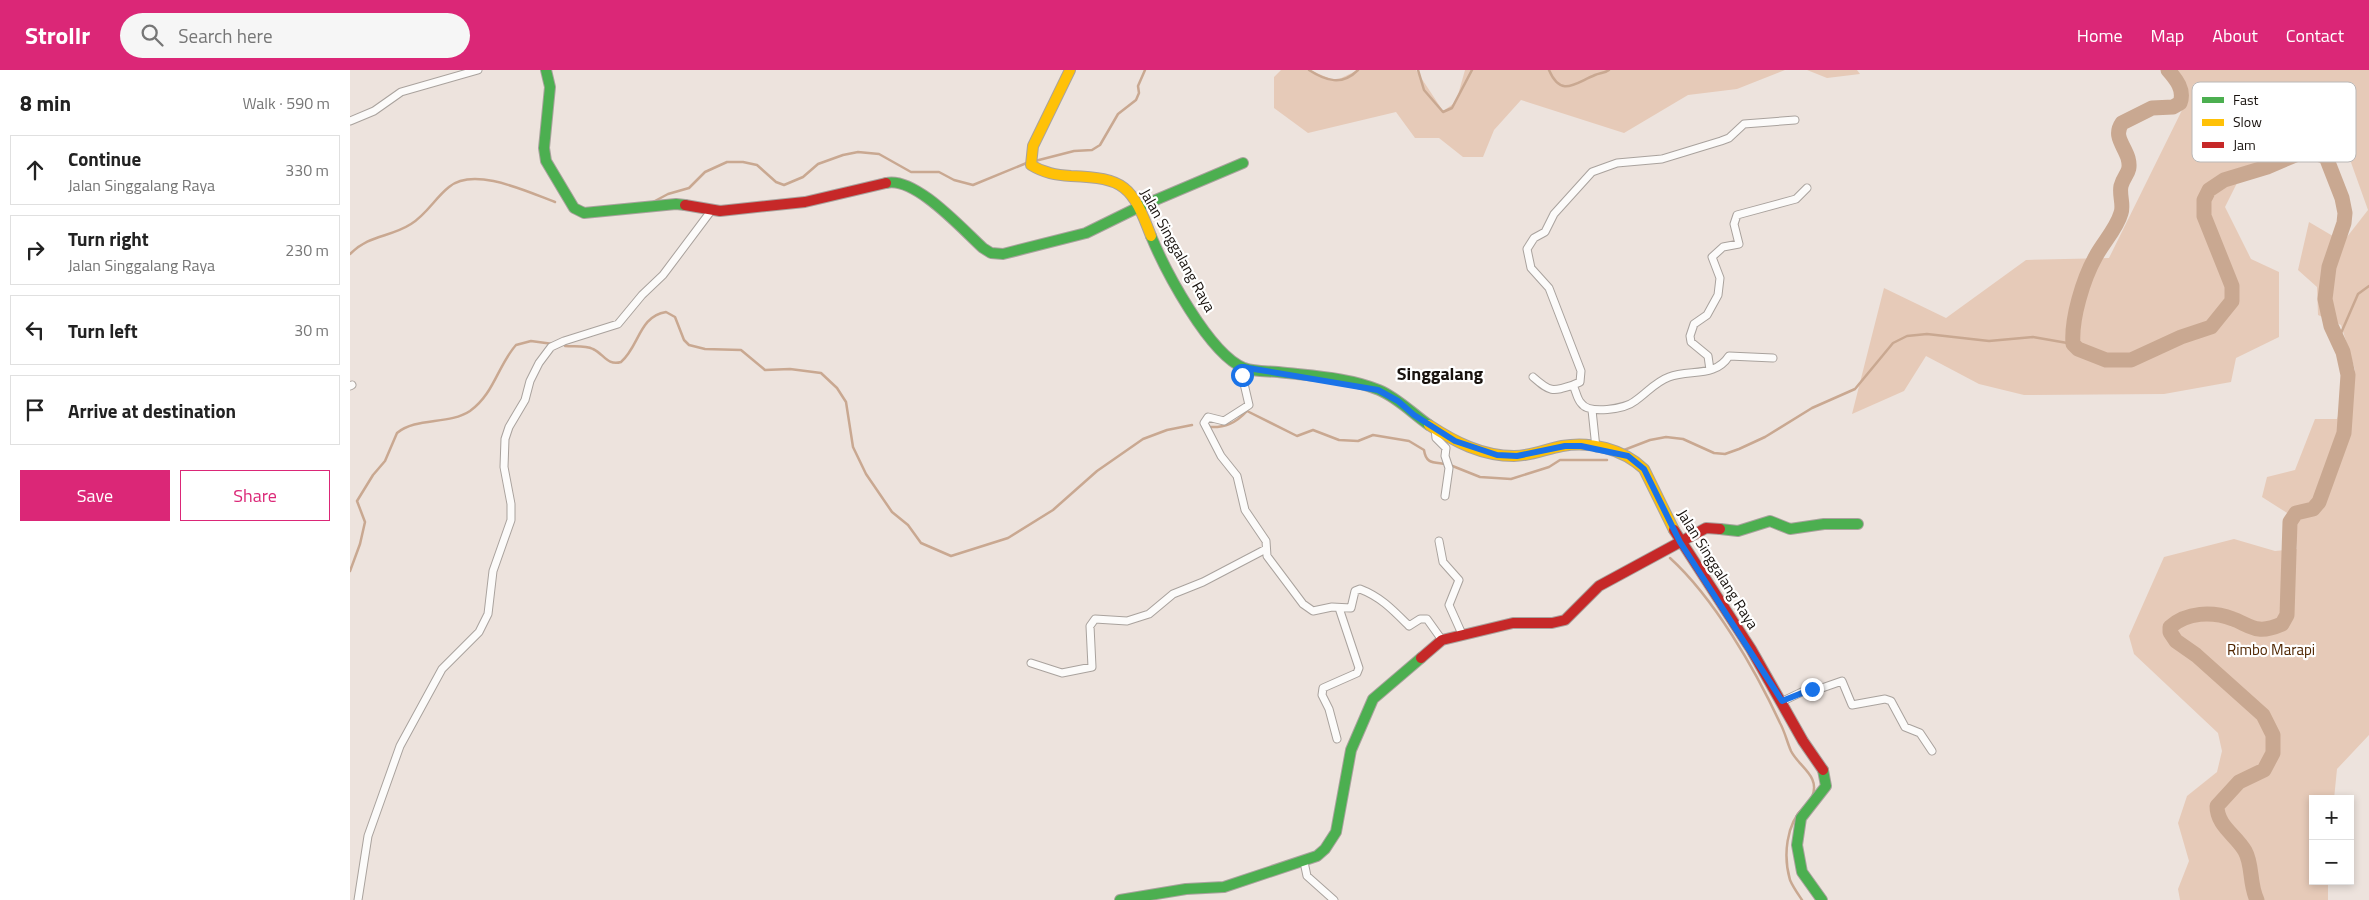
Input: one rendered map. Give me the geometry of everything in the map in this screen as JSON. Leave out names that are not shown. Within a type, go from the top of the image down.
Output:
[{"type":"street","points":[[350,121],[374,111],[401,92],[478,70]]},
{"type":"street","points":[[546,70],[550,87],[544,148],[546,161],[574,208],[584,213],[676,204],[711,211],[805,202],[894,180],[922,193],[983,248],[991,253],[1003,254],[1086,233],[1139,207],[1243,162]]},
{"type":"street","name":"Jalan Singgalang Raya","points":[[1070,70],[1033,146],[1032,165],[1042,172],[1112,180],[1122,185],[1139,207],[1164,262],[1192,309],[1214,342],[1229,358],[1242,367],[1378,390],[1398,401],[1435,429],[1473,448],[1497,455],[1517,456],[1565,446],[1596,448],[1628,456],[1639,463],[1644,469],[1680,542],[1782,701],[1803,741],[1826,778],[1826,786],[1802,818],[1797,844],[1802,872],[1822,900]]},
{"type":"street","points":[[1533,376],[1544,387],[1554,391],[1580,382],[1581,371],[1549,288],[1537,276],[1528,260],[1527,249],[1534,238],[1545,232],[1554,214],[1592,172],[1598,168],[1617,163],[1662,159],[1729,138],[1744,124],[1796,120]]},
{"type":"street","points":[[1710,370],[1708,356],[1691,342],[1690,336],[1694,324],[1707,315],[1718,295],[1720,278],[1712,257],[1723,247],[1739,244],[1734,224],[1738,216],[1796,199],[1807,188]]},
{"type":"street","points":[[358,900],[368,836],[400,746],[442,669],[479,632],[488,614],[492,571],[511,520],[511,504],[504,467],[505,439],[509,427],[525,400],[530,381],[539,363],[551,347],[618,324],[642,294],[664,275],[711,211]]},
{"type":"street","points":[[1573,386],[1580,402],[1592,410],[1634,403],[1650,388],[1668,377],[1710,370],[1733,356],[1773,358]]},
{"type":"street","points":[[1242,367],[1249,405],[1224,421],[1208,417],[1204,423],[1221,456],[1237,476],[1245,510],[1266,541],[1267,556],[1306,606],[1315,611],[1332,607],[1351,608],[1355,592],[1360,589],[1379,597],[1399,614],[1408,625],[1427,618],[1442,640]]},
{"type":"street","points":[[1592,410],[1596,448]]},
{"type":"street","points":[[1435,429],[1436,438],[1446,448],[1445,458],[1449,468],[1445,496]]},
{"type":"street","points":[[1120,900],[1186,889],[1224,887],[1304,862],[1325,849],[1336,832],[1351,750],[1373,699],[1442,640],[1513,623],[1552,624],[1565,620],[1600,586],[1709,527],[1738,530],[1770,522],[1790,529],[1824,524],[1858,524]]},
{"type":"street","points":[[1439,541],[1444,563],[1459,580],[1449,605],[1462,634]]},
{"type":"street","points":[[1030,663],[1062,673],[1092,667],[1090,626],[1093,620],[1127,621],[1149,614],[1173,594],[1203,582],[1266,549]]},
{"type":"street","points":[[1337,739],[1329,710],[1322,695],[1323,688],[1357,673],[1359,668],[1338,608]]},
{"type":"street","points":[[1782,701],[1806,690],[1822,688],[1842,681],[1852,705],[1885,699],[1892,701],[1905,728],[1920,732],[1932,751]]},
{"type":"street","points":[[1304,862],[1307,876],[1334,900]]},
{"type":"green space","points":[[1281,70],[1310,70],[1335,81],[1358,70],[1416,70],[1443,111],[1456,102],[1465,70],[1785,70],[1737,89],[1688,95],[1624,133],[1521,100],[1494,130],[1483,157],[1463,157],[1439,138],[1415,138],[1396,112],[1308,133],[1274,108],[1274,77]]},
{"type":"green space","points":[[1807,70],[1857,70],[1860,74],[1827,78]]},
{"type":"green space","name":"Rimbo Marapi","points":[[2174,70],[2369,70],[2369,735],[2337,769],[2334,795],[2309,795],[2309,885],[2328,885],[2328,900],[2180,900],[2178,889],[2189,861],[2178,823],[2187,796],[2217,772],[2222,751],[2218,733],[2134,654],[2129,636],[2164,557],[2234,539],[2275,551],[2297,549],[2295,518],[2262,497],[2267,477],[2295,470],[2315,419],[2337,419],[2355,370],[2341,325],[2318,315],[2317,287],[2298,270],[2309,222],[2343,242],[2368,210],[2351,162],[2356,162],[2356,82],[2192,82],[2192,162],[2271,162],[2244,169],[2225,207],[2251,259],[2279,272],[2279,337],[2236,358],[2231,382],[2164,394],[2024,395],[1979,384],[1926,356],[1904,391],[1852,414],[1884,288],[1946,318],[2026,260],[2109,258],[2188,98]]},
{"type":"waterway","points":[[1035,161],[1074,151],[1092,150],[1100,145],[1118,114],[1136,100],[1139,93],[1138,86],[1145,70]]},
{"type":"waterway","points":[[1309,70],[1322,77],[1334,80],[1346,78],[1358,70]]},
{"type":"waterway","points":[[1418,70],[1424,90],[1443,112],[1452,108],[1472,70]]},
{"type":"waterway","points":[[1549,70],[1558,84],[1564,86],[1575,84],[1609,70]]},
{"type":"waterway","points":[[2168,70],[2181,89],[2180,103],[2173,107],[2152,108],[2122,123],[2120,128],[2120,140],[2129,163],[2121,186],[2122,210],[2119,219],[2091,265],[2082,287],[2073,334],[2073,344],[2078,349],[2106,360],[2131,360],[2181,337],[2211,327],[2232,301],[2232,286],[2204,216],[2204,200],[2209,190],[2224,180],[2279,162]]},
{"type":"waterway","points":[[653,202],[668,194],[689,188],[705,172],[727,162],[743,162],[757,165],[776,182],[784,185],[803,177],[818,164],[858,152],[879,154],[911,172],[939,172],[954,180],[973,185],[1029,162]]},
{"type":"waterway","points":[[2257,900],[2245,851],[2223,825],[2217,806],[2239,782],[2264,770],[2273,753],[2273,735],[2263,715],[2196,655],[2176,641],[2170,632],[2170,627],[2184,618],[2208,614],[2225,616],[2252,627],[2265,629],[2282,624],[2287,615],[2290,522],[2296,513],[2313,509],[2319,502],[2344,433],[2348,375],[2343,352],[2331,326],[2325,299],[2329,267],[2344,223],[2345,213],[2342,198],[2328,162]]},
{"type":"waterway","points":[[350,254],[372,239],[395,232],[411,224],[422,216],[444,191],[460,181],[472,179],[501,183],[555,202]]},
{"type":"waterway","points":[[2338,340],[2358,294],[2369,286]]},
{"type":"waterway","points":[[565,346],[590,348],[609,361],[621,362],[627,356],[650,319],[666,312],[675,317],[684,340],[689,345],[705,349],[741,350],[765,370],[790,369],[821,373],[837,388],[846,402],[853,447],[866,474],[892,512],[908,525],[921,543],[951,556],[1008,538],[1053,510],[1097,471],[1143,439],[1167,430],[1192,425]]},
{"type":"waterway","points":[[1624,450],[1650,440],[1666,437],[1683,439],[1714,453],[1725,454],[1739,449],[1765,437],[1812,408],[1855,389],[1893,343],[1907,336],[1927,334],[1989,341],[2033,337],[2073,344]]},
{"type":"waterway","points":[[350,571],[360,544],[365,522],[357,501],[373,475],[385,461],[397,433],[413,425],[452,418],[470,411],[485,396],[516,345],[531,341],[553,344]]},
{"type":"waterway","points":[[1209,427],[1220,427],[1230,424],[1247,411],[1297,436],[1313,430],[1339,440],[1358,441],[1373,435],[1409,441],[1424,450],[1428,460],[1446,464]]},
{"type":"waterway","points":[[1450,465],[1480,477],[1511,479],[1549,467],[1560,460],[1607,460]]},
{"type":"waterway","points":[[1670,558],[1686,574],[1718,614],[1746,658],[1782,726],[1791,751],[1808,772],[1814,783],[1812,797]]},
{"type":"waterway","points":[[1802,900],[1790,880],[1787,851],[1793,822],[1804,807]]},
{"type":"traffic: fast","points":[[546,70],[550,87],[544,148],[546,161],[574,208],[584,213],[676,204],[685,205]]},
{"type":"traffic: fast","points":[[886,183],[898,183],[924,195],[951,217],[983,248],[991,253],[1003,254],[1086,233],[1139,207],[1243,163]]},
{"type":"traffic: fast","points":[[1151,236],[1177,289],[1190,310],[1203,329],[1231,360],[1244,368],[1252,370],[1355,382],[1393,397],[1429,425]]},
{"type":"traffic: fast","points":[[1720,529],[1738,531],[1770,521],[1790,529],[1824,524],[1858,524]]},
{"type":"traffic: fast","points":[[1120,900],[1186,889],[1224,887],[1317,856],[1325,849],[1336,832],[1351,750],[1373,699],[1421,658]]},
{"type":"traffic: fast","points":[[1822,900],[1802,872],[1797,845],[1801,818],[1826,786],[1823,770]]},
{"type":"traffic: slow","points":[[1070,70],[1033,146],[1031,165],[1055,174],[1104,179],[1124,188],[1138,206],[1151,236]]},
{"type":"traffic: slow","points":[[1429,425],[1469,447],[1491,454],[1526,455],[1556,447],[1584,445],[1606,448],[1626,456],[1644,469],[1674,530]]},
{"type":"traffic: jam","points":[[685,205],[720,211],[805,202],[886,183]]},
{"type":"traffic: jam","points":[[1421,658],[1442,640],[1513,623],[1552,623],[1565,620],[1599,586],[1706,528],[1720,529]]},
{"type":"traffic: jam","points":[[1674,530],[1751,649],[1803,741],[1823,770]]},
{"type":"district","name":"Singgalang","points":[[1440,373]]},
{"type":"route","points":[[1242,375],[1242,367],[1378,390],[1398,401],[1414,415],[1455,441],[1497,455],[1517,456],[1565,446],[1581,446],[1605,449],[1628,456],[1639,463],[1644,469],[1680,542],[1751,649],[1782,701],[1812,689]]}]
